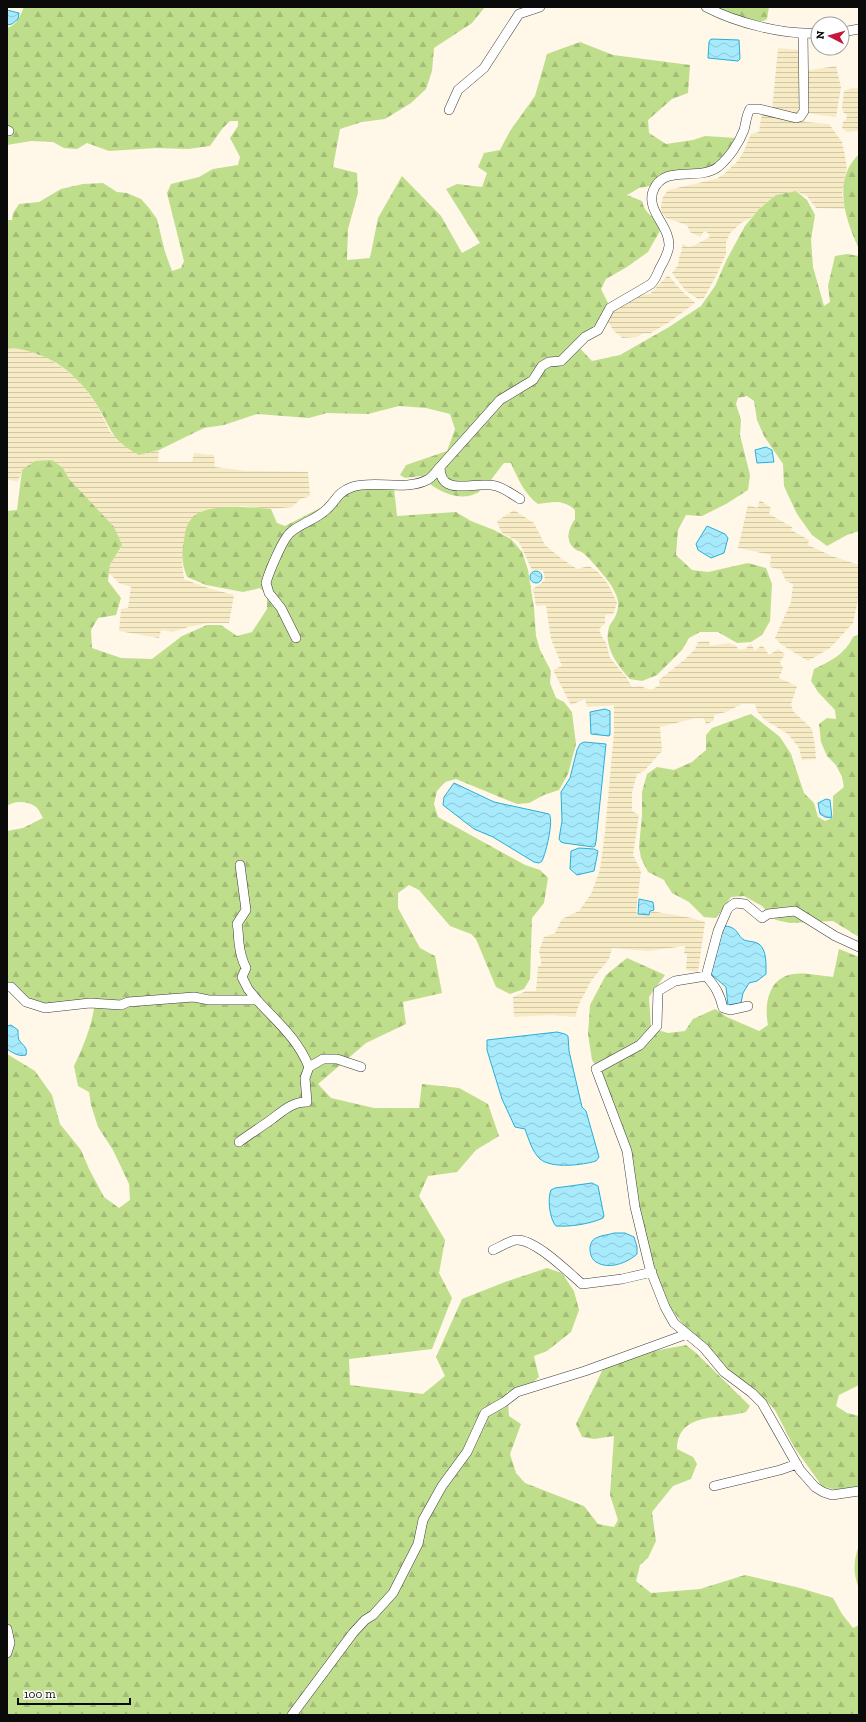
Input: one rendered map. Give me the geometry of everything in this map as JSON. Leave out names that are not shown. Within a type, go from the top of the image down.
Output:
[{"type":"street","points":[[449,110],[458,90],[484,68],[518,14],[540,7]]},
{"type":"street","points":[[706,7],[754,25],[791,32],[810,33]]},
{"type":"street","points":[[296,638],[281,608],[270,593],[266,584],[284,540],[290,532],[320,514],[328,508],[333,500],[342,492],[353,487],[401,485],[428,480],[500,400],[533,380],[542,366],[549,362],[561,361],[585,336],[598,330],[610,308],[651,284],[665,260],[669,244],[664,227],[653,207],[653,192],[658,184],[667,176],[674,174],[703,173],[711,171],[719,166],[736,144],[744,129],[747,113],[750,110],[759,109],[796,118],[802,114],[804,111],[803,33]]},
{"type":"street","points":[[440,467],[440,473],[447,484],[455,487],[471,485],[496,486],[520,499]]},
{"type":"street","points":[[240,865],[246,910],[237,924],[240,932],[238,941],[246,968],[242,977],[248,989],[257,1000],[302,1050],[309,1067]]},
{"type":"street","points":[[706,976],[718,931],[728,908],[735,903],[745,904],[762,918],[768,914],[795,911],[835,936],[859,948]]},
{"type":"street","points":[[706,976],[716,986],[723,1008],[730,1010],[748,1006]]},
{"type":"street","points":[[706,976],[675,981],[658,991],[657,1026],[640,1045],[596,1069],[627,1151],[635,1207],[652,1272],[665,1307],[674,1323],[704,1348],[724,1372],[752,1393],[762,1403],[800,1470],[815,1487],[832,1495],[859,1491]]},
{"type":"street","points":[[7,987],[11,987],[26,1002],[45,1008],[90,1003],[121,1004],[128,1002],[194,997],[209,1000],[257,1000]]},
{"type":"street","points":[[239,1142],[272,1120],[280,1112],[299,1102],[307,1102],[305,1078],[309,1067],[323,1059],[337,1058],[361,1067]]},
{"type":"street","points":[[493,1250],[516,1240],[530,1244],[543,1251],[582,1284],[622,1279],[652,1272]]},
{"type":"street","points":[[292,1715],[310,1693],[336,1654],[353,1633],[365,1620],[373,1615],[393,1593],[418,1544],[423,1520],[442,1486],[467,1452],[485,1413],[518,1392],[584,1371],[687,1334]]},
{"type":"street","points":[[714,1486],[780,1470],[797,1464]]},
{"type":"street","points":[[7,1629],[10,1643],[7,1653]]},
{"type":"shaded area","points":[[778,48],[799,50],[801,107],[797,114],[772,110]]},
{"type":"shaded area","points":[[836,66],[841,87],[836,117],[806,113],[805,71]]},
{"type":"shaded area","points":[[852,88],[859,88],[859,131],[847,132],[842,128],[843,122],[846,120],[847,115],[843,112],[842,107],[844,91]]},
{"type":"shaded area","points":[[762,112],[803,119],[805,122],[829,124],[842,142],[845,156],[847,170],[842,194],[845,209],[816,208],[807,196],[796,191],[776,195],[752,217],[741,223],[730,233],[726,242],[726,254],[716,276],[704,298],[698,299],[686,291],[672,273],[678,265],[682,251],[682,244],[689,247],[710,237],[708,233],[704,231],[700,237],[690,232],[687,225],[666,218],[661,211],[663,197],[668,190],[716,179],[723,175],[737,162],[743,153],[751,134],[759,132]]},
{"type":"shaded area","points":[[668,275],[695,303],[668,323],[649,334],[644,333],[637,337],[622,338],[614,331],[608,322],[612,313],[617,308],[640,295],[650,294]]},
{"type":"shaded area","points":[[15,347],[46,357],[77,378],[97,405],[110,432],[139,455],[159,450],[158,462],[192,462],[194,453],[214,455],[215,467],[247,471],[308,472],[310,496],[301,499],[292,507],[271,509],[241,506],[183,544],[182,563],[184,579],[205,587],[234,595],[229,623],[208,623],[173,632],[161,630],[159,638],[119,631],[121,609],[128,608],[131,587],[119,583],[109,573],[110,565],[122,545],[69,479],[63,468],[22,470],[18,482],[7,479],[7,349]]},
{"type":"shaded area","points":[[760,500],[771,508],[769,514],[792,527],[791,530],[809,540],[808,545],[832,556],[859,565],[859,595],[853,623],[830,648],[808,661],[782,645],[775,638],[791,602],[793,584],[786,581],[781,570],[770,567],[771,555],[738,548],[748,505],[757,508]]},
{"type":"shaded area","points":[[514,510],[534,523],[545,545],[562,559],[577,569],[589,566],[597,571],[608,584],[617,603],[613,614],[605,615],[605,623],[599,629],[606,643],[610,658],[626,677],[632,687],[640,686],[651,690],[660,685],[659,680],[684,660],[695,649],[698,642],[709,641],[710,646],[729,643],[736,646],[739,650],[745,649],[751,644],[755,651],[762,645],[769,655],[778,649],[785,654],[780,662],[783,668],[779,678],[797,686],[791,704],[793,711],[812,729],[815,746],[816,759],[802,760],[799,748],[788,734],[765,720],[757,711],[755,704],[742,704],[726,712],[714,715],[714,720],[706,725],[704,718],[696,718],[660,727],[662,751],[644,771],[637,774],[632,792],[632,811],[639,815],[633,855],[641,871],[636,911],[637,914],[649,916],[651,911],[692,918],[705,922],[698,972],[686,970],[687,954],[684,953],[685,946],[648,951],[612,948],[609,959],[591,981],[579,1004],[575,1017],[551,1015],[514,1017],[513,997],[526,991],[536,991],[538,967],[541,965],[539,951],[544,937],[555,933],[562,919],[579,911],[591,894],[600,870],[614,732],[614,705],[587,707],[585,699],[571,705],[553,670],[562,666],[551,639],[546,605],[536,606],[533,589],[545,580],[543,570],[532,570],[519,542],[501,532],[497,521]]},
{"type":"green space","points":[[24,7],[485,7],[472,23],[434,48],[432,71],[426,89],[411,103],[385,119],[362,122],[340,129],[333,167],[357,173],[358,193],[348,229],[347,260],[370,258],[378,218],[402,176],[441,216],[462,253],[480,243],[446,189],[457,184],[482,187],[487,173],[478,167],[484,153],[500,150],[510,131],[535,96],[547,54],[580,42],[613,55],[690,65],[688,93],[672,99],[648,120],[649,133],[666,144],[693,140],[705,136],[736,138],[732,149],[709,170],[673,172],[655,185],[639,188],[627,195],[642,201],[648,213],[659,224],[661,229],[648,252],[627,267],[606,279],[601,289],[609,305],[596,327],[574,342],[592,361],[620,355],[669,327],[701,306],[715,286],[727,259],[745,226],[759,209],[776,195],[796,191],[807,200],[815,215],[811,240],[813,267],[824,306],[830,302],[828,286],[835,256],[847,254],[859,256],[859,531],[847,535],[827,546],[812,535],[797,514],[784,486],[783,464],[764,436],[757,420],[754,401],[747,396],[738,398],[736,404],[741,420],[740,435],[750,475],[748,490],[726,504],[702,516],[686,515],[678,530],[676,555],[692,570],[708,572],[748,563],[766,568],[772,584],[770,621],[762,635],[751,642],[737,643],[718,632],[700,632],[689,638],[682,650],[657,675],[642,681],[630,679],[616,662],[610,648],[608,641],[609,626],[618,610],[616,594],[598,568],[586,555],[575,549],[570,542],[569,530],[575,519],[575,510],[566,504],[558,502],[538,504],[525,491],[511,463],[504,463],[488,483],[477,493],[462,497],[447,494],[433,486],[421,476],[405,478],[400,475],[406,465],[447,451],[455,429],[450,414],[426,408],[399,406],[368,414],[327,413],[309,418],[257,414],[224,425],[204,428],[159,450],[139,455],[117,439],[91,396],[70,373],[53,361],[34,353],[14,348],[7,349],[7,220],[12,220],[13,213],[19,204],[39,202],[61,189],[83,184],[103,183],[117,192],[127,193],[141,199],[157,219],[165,252],[172,271],[181,268],[184,261],[167,193],[171,184],[199,177],[213,169],[238,165],[240,157],[230,138],[238,126],[238,121],[230,121],[222,129],[210,146],[188,149],[156,148],[109,151],[87,143],[77,149],[64,148],[53,142],[31,141],[7,145],[7,28],[16,22]]},
{"type":"green space","points":[[718,7],[769,7],[767,19],[761,22],[730,14]]},
{"type":"green space","points":[[859,154],[859,249],[849,225],[843,188],[851,164]]},
{"type":"green space","points":[[52,460],[63,468],[69,479],[114,527],[122,545],[110,565],[108,581],[121,598],[116,615],[98,618],[91,630],[92,648],[121,658],[152,659],[182,636],[207,625],[221,625],[237,636],[252,632],[267,609],[267,595],[260,588],[243,592],[206,585],[187,577],[182,555],[186,529],[192,518],[198,513],[207,510],[229,507],[271,509],[277,523],[285,526],[324,506],[354,488],[394,488],[397,516],[456,512],[471,521],[494,530],[511,539],[522,552],[528,570],[534,608],[536,636],[540,650],[551,671],[550,683],[556,698],[564,702],[572,712],[576,744],[568,774],[559,790],[544,795],[529,803],[517,804],[456,779],[445,782],[437,791],[434,804],[438,817],[525,865],[540,870],[548,878],[544,903],[532,918],[530,979],[524,989],[510,994],[496,987],[476,939],[471,934],[450,926],[419,890],[409,885],[398,893],[398,908],[420,948],[435,956],[442,993],[403,1002],[406,1024],[366,1043],[318,1084],[331,1098],[374,1108],[419,1108],[422,1084],[459,1088],[488,1104],[499,1136],[476,1150],[457,1172],[428,1176],[419,1196],[445,1240],[439,1273],[452,1298],[432,1349],[349,1359],[350,1385],[423,1394],[445,1376],[436,1357],[462,1299],[505,1282],[547,1268],[562,1273],[574,1291],[579,1310],[571,1332],[547,1351],[534,1356],[539,1377],[531,1384],[507,1392],[509,1416],[521,1424],[510,1454],[516,1473],[525,1483],[584,1506],[598,1524],[614,1527],[618,1520],[610,1495],[614,1436],[594,1439],[582,1437],[576,1424],[603,1369],[654,1351],[686,1345],[750,1406],[746,1412],[702,1419],[692,1423],[685,1428],[679,1437],[677,1449],[693,1457],[697,1464],[691,1479],[673,1486],[652,1512],[656,1541],[648,1558],[640,1565],[636,1581],[651,1593],[700,1589],[745,1575],[800,1588],[833,1598],[842,1614],[853,1628],[859,1625],[859,1715],[7,1715],[7,1054],[35,1071],[52,1095],[60,1124],[81,1150],[104,1197],[119,1208],[130,1200],[129,1184],[113,1150],[98,1127],[91,1105],[89,1092],[78,1086],[74,1066],[91,1024],[95,998],[50,1005],[26,998],[7,984],[7,831],[23,828],[43,818],[37,808],[29,803],[18,802],[7,806],[7,511],[17,510],[22,470],[35,461]]},
{"type":"green space","points":[[859,634],[859,937],[833,921],[790,923],[776,920],[762,906],[744,896],[731,897],[716,918],[704,917],[689,902],[672,893],[664,880],[648,872],[641,858],[639,847],[642,815],[642,792],[647,774],[657,767],[674,770],[692,762],[706,750],[706,735],[712,728],[751,714],[780,737],[791,754],[804,793],[814,803],[818,817],[825,821],[833,818],[833,796],[844,787],[842,777],[836,765],[827,756],[821,742],[819,724],[827,718],[836,719],[835,710],[818,692],[811,681],[814,669],[837,656],[846,648],[853,637]]},
{"type":"green space","points":[[839,949],[859,957],[859,1385],[839,1395],[836,1406],[847,1413],[859,1416],[859,1487],[836,1490],[822,1486],[794,1447],[775,1410],[756,1390],[727,1369],[707,1347],[687,1330],[668,1304],[652,1266],[629,1148],[621,1121],[602,1075],[592,1060],[588,1034],[590,1005],[606,975],[627,958],[665,975],[649,997],[651,1028],[668,1033],[685,1031],[693,1019],[715,1009],[727,1017],[759,1031],[768,1025],[768,1001],[773,987],[778,981],[793,974],[833,977]]},
{"type":"green space","points":[[859,1545],[859,1589],[854,1567]]},
{"type":"water","points":[[7,10],[19,13],[18,19],[12,24],[7,25]]},
{"type":"water","points":[[711,39],[739,40],[740,59],[738,61],[708,58],[709,42]]},
{"type":"water","points":[[766,447],[772,450],[774,462],[757,463],[755,450]]},
{"type":"water","points":[[707,526],[725,534],[728,538],[724,553],[711,558],[698,550],[696,544]]},
{"type":"water","points":[[534,571],[538,571],[542,577],[538,583],[534,583],[530,579],[530,575]]},
{"type":"water","points":[[605,709],[610,711],[610,735],[591,734],[590,712]]},
{"type":"water","points":[[584,742],[606,744],[596,841],[595,846],[593,847],[564,843],[559,839],[562,821],[561,792],[570,778],[577,750],[580,744]]},
{"type":"water","points":[[454,783],[494,802],[549,814],[551,823],[542,861],[539,863],[534,862],[493,837],[474,829],[443,805],[444,797]]},
{"type":"water","points":[[826,799],[830,800],[832,818],[825,817],[820,814],[818,803]]},
{"type":"water","points":[[579,848],[594,849],[598,851],[594,871],[577,875],[570,869],[571,851]]},
{"type":"water","points":[[639,899],[653,902],[654,910],[650,911],[649,915],[638,914]]},
{"type":"water","points":[[726,926],[736,930],[744,940],[759,944],[762,947],[766,958],[766,974],[757,981],[749,983],[743,993],[741,1003],[728,1005],[726,987],[712,975],[711,972],[722,930]]},
{"type":"water","points":[[11,1025],[18,1030],[19,1039],[26,1048],[26,1055],[18,1055],[7,1049],[7,1026]]},
{"type":"water","points":[[557,1032],[568,1036],[569,1051],[582,1107],[586,1111],[599,1157],[596,1161],[576,1165],[560,1165],[545,1162],[537,1156],[529,1141],[525,1129],[515,1127],[502,1099],[487,1050],[487,1040]]},
{"type":"water","points":[[592,1183],[598,1186],[604,1216],[603,1218],[580,1225],[556,1226],[552,1219],[550,1209],[549,1199],[551,1190],[555,1188]]},
{"type":"water","points":[[614,1233],[625,1233],[634,1237],[637,1247],[637,1254],[623,1263],[618,1264],[606,1265],[596,1262],[591,1254],[591,1243],[598,1237]]}]
